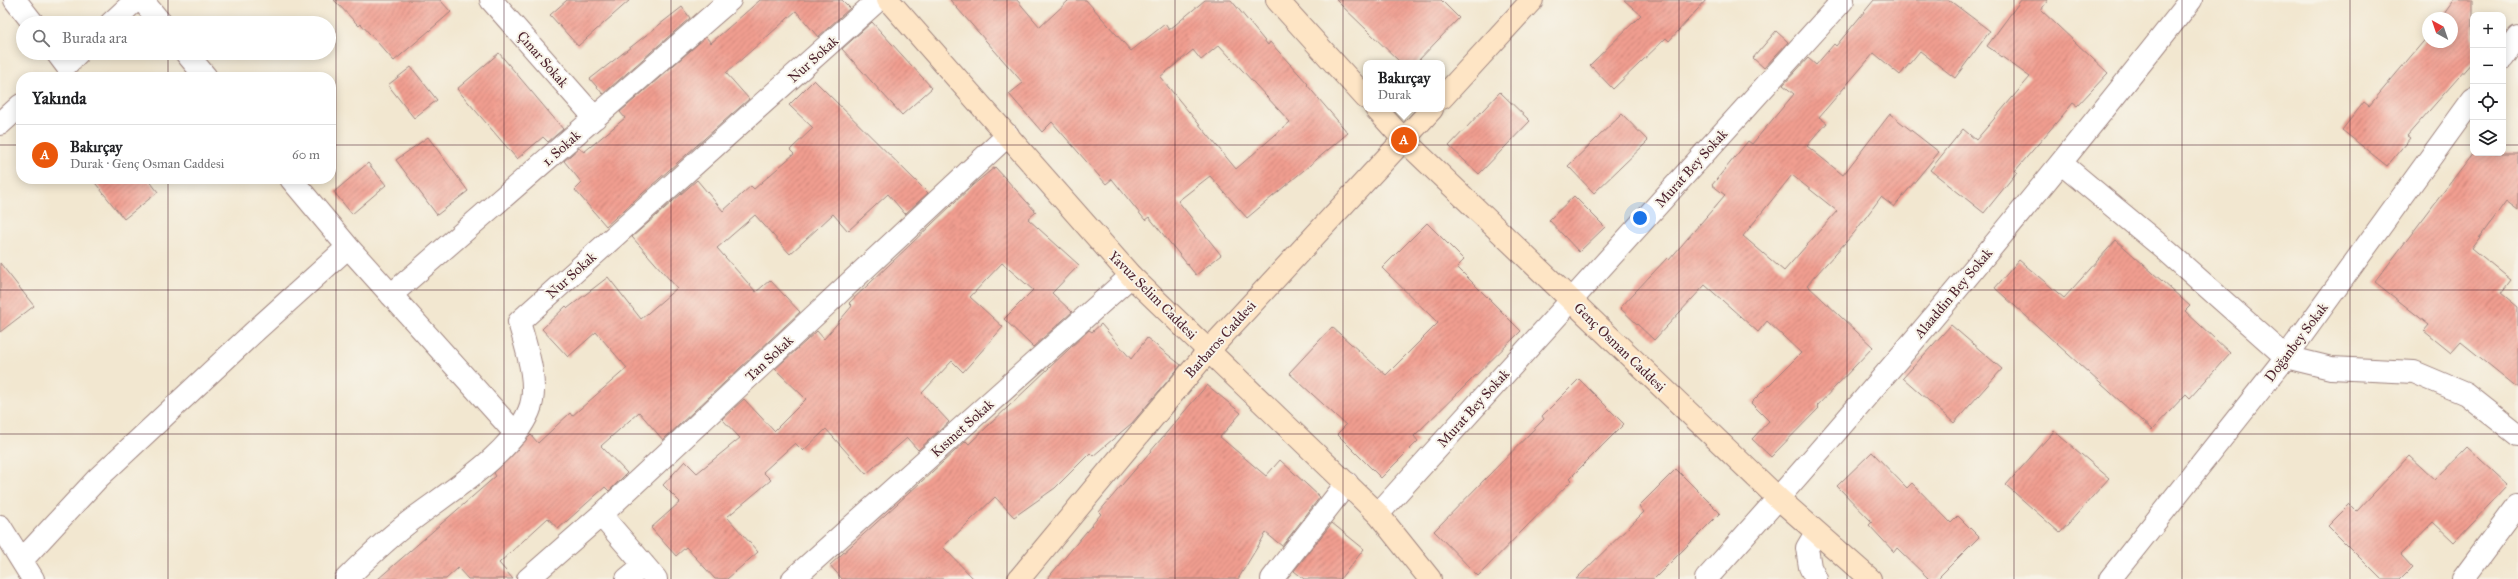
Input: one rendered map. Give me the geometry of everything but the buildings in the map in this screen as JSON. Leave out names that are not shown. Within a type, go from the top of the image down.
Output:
[{"type":"street","points":[[15,0],[28,16]]},
{"type":"street","points":[[119,16],[136,0]]},
{"type":"street","points":[[142,0],[155,16]]},
{"type":"street","name":"Çınar Sokak","points":[[491,0],[595,118]]},
{"type":"street","name":"1. Sokak","points":[[391,295],[730,0]]},
{"type":"street","name":"Nur Sokak","points":[[346,579],[416,517],[466,482],[516,434],[530,410],[533,374],[519,322],[878,0]]},
{"type":"street","name":"Yavuz Selim Caddesi","points":[[888,0],[1131,276],[1378,514],[1430,579]]},
{"type":"street","points":[[1277,0],[1363,95]]},
{"type":"street","points":[[1445,95],[1532,0]]},
{"type":"street","name":"Murat Bey Sokak","points":[[1378,514],[1843,0]]},
{"type":"street","name":"Alaaddin Bey Sokak","points":[[1706,579],[1778,499],[2062,164],[2191,0]]},
{"type":"street","points":[[2506,54],[2518,37]]},
{"type":"street","points":[[192,60],[202,72]]},
{"type":"street","name":"Doğanbey Sokak","points":[[2110,579],[2286,357],[2470,103]]},
{"type":"street","points":[[0,124],[16,110]]},
{"type":"street","name":"Genç Osman Caddesi","points":[[1379,112],[1404,140],[1778,499],[1870,579]]},
{"type":"street","name":"Barbaros Caddesi","points":[[1019,579],[1209,350],[1429,112]]},
{"type":"street","name":"Tan Sokak","points":[[528,579],[601,516],[1008,135]]},
{"type":"street","points":[[2062,164],[2168,252],[2286,357],[2331,368],[2414,372],[2466,394],[2518,435]]},
{"type":"street","points":[[295,184],[348,247],[516,434]]},
{"type":"street","points":[[22,560],[98,478],[254,332],[348,247]]},
{"type":"street","name":"Kısmet Sokak","points":[[793,579],[1131,276]]},
{"type":"street","points":[[1272,579],[1347,483]]},
{"type":"street","points":[[2463,579],[2518,505]]},
{"type":"street","points":[[601,516],[650,572],[627,579]]},
{"type":"street","points":[[0,526],[33,579]]},
{"type":"street","points":[[1816,533],[1807,548],[1810,567],[1816,579]]},
{"type":"place","name":"Bakırçay","points":[[1404,140]]}]
